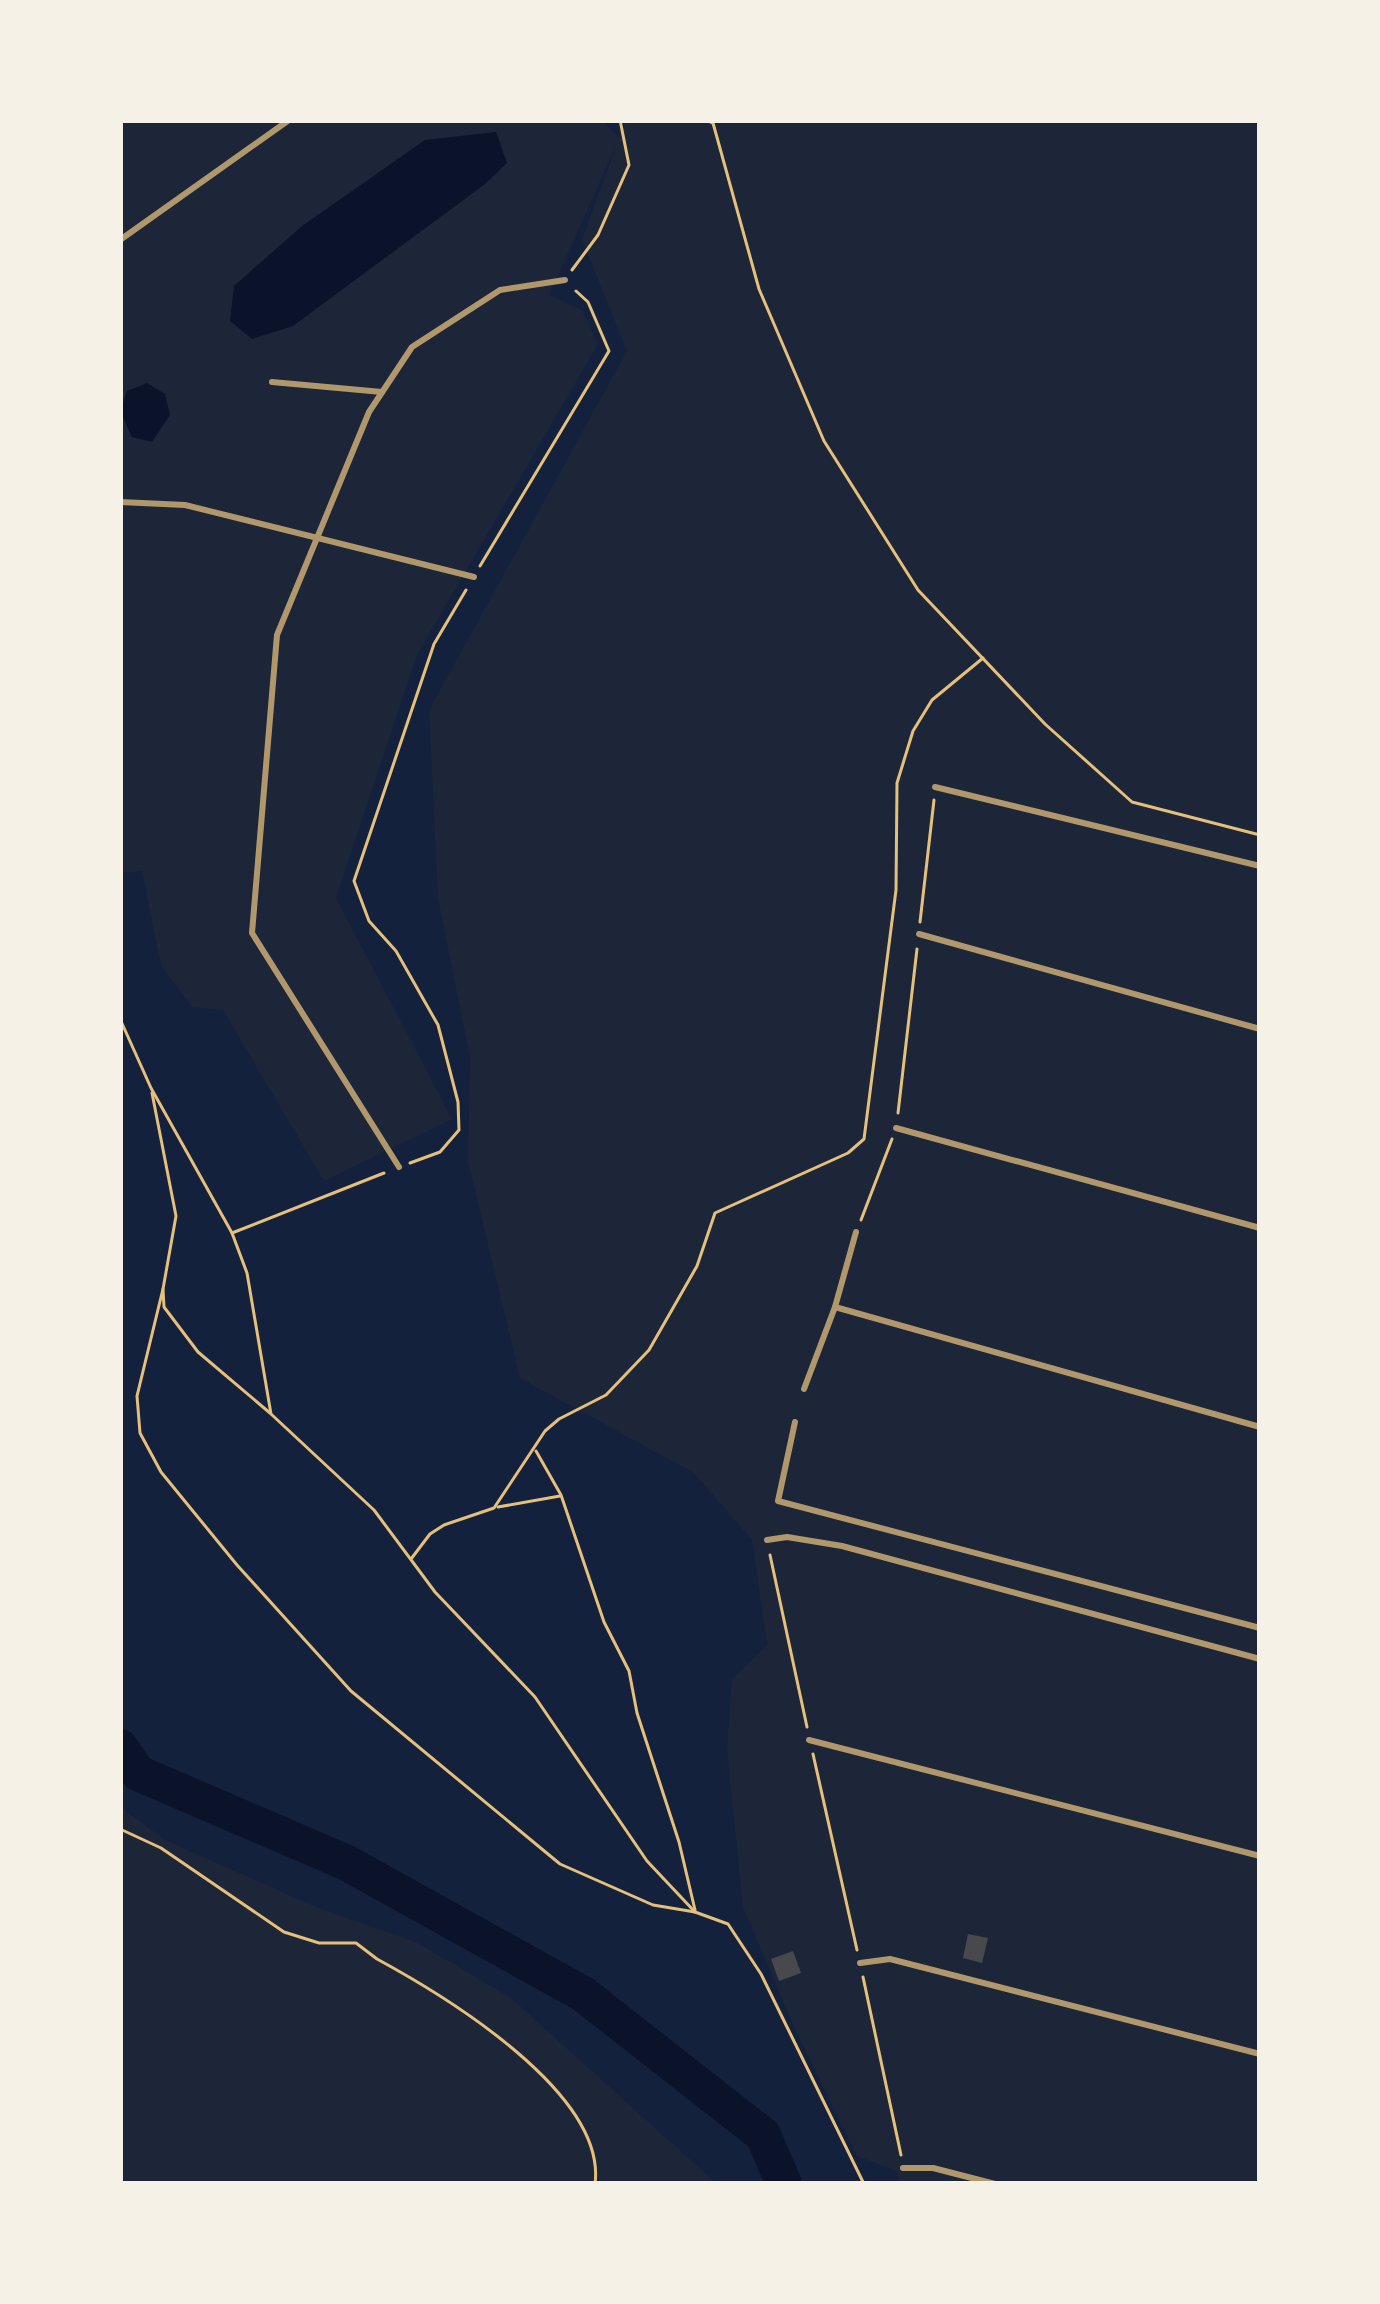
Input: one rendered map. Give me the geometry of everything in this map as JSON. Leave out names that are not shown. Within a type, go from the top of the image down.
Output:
[{"type":"lane","points":[[120,240],[290,120]]},
{"type":"lane","points":[[399,1168],[252,933],[277,635],[369,412],[412,347],[500,290],[565,280]]},
{"type":"lane","points":[[272,382],[382,392]]},
{"type":"lane","points":[[120,502],[185,505],[474,577]]},
{"type":"lane","points":[[935,787],[1260,866]]},
{"type":"lane","points":[[919,934],[1260,1029]]},
{"type":"lane","points":[[896,1127],[1260,1228]]},
{"type":"lane","points":[[804,1389],[835,1307],[856,1232]]},
{"type":"lane","points":[[835,1307],[1260,1427]]},
{"type":"lane","points":[[795,1422],[778,1501],[1260,1628]]},
{"type":"lane","points":[[767,1540],[787,1537],[842,1546],[1260,1659]]},
{"type":"lane","points":[[809,1740],[1260,1856]]},
{"type":"lane","points":[[860,1964],[890,1958],[1260,2054]]},
{"type":"lane","points":[[903,2168],[933,2168],[995,2184]]},
{"type":"path","points":[[232,1233],[440,1151],[459,1130],[458,1102],[438,1024],[396,951],[369,921],[354,881],[434,644],[609,351],[588,302],[565,280],[598,235],[629,165],[620,120]]},
{"type":"path","points":[[706,120],[714,122],[759,289],[824,441],[918,590],[1045,724],[1132,802],[1260,835]]},
{"type":"path","points":[[494,1508],[559,1419],[606,1395],[649,1350],[698,1266],[715,1213],[848,1153],[864,1139],[896,890],[897,783],[913,731],[932,700],[982,658]]},
{"type":"path","points":[[856,1232],[896,1127],[935,787]]},
{"type":"path","points":[[120,1019],[151,1088],[232,1233],[247,1273],[271,1414]]},
{"type":"path","points":[[151,1088],[176,1216],[137,1396],[140,1433],[161,1472],[350,1691],[560,1864],[653,1905],[728,1924],[761,1974],[864,2184]]},
{"type":"path","points":[[163,1289],[164,1306],[198,1352],[374,1510],[435,1592],[536,1696],[646,1861],[695,1912]]},
{"type":"path","points":[[534,1448],[561,1495],[604,1622],[628,1671],[695,1912]]},
{"type":"path","points":[[411,1559],[430,1534],[444,1525],[494,1508],[561,1495]]},
{"type":"path","points":[[767,1540],[903,2168]]},
{"type":"path","points":[[120,1829],[160,1848],[284,1932],[319,1943],[356,1943],[368,1949],[524,2054],[572,2109],[590,2138],[595,2184]]},
{"type":"shaded area","points":[[120,120],[602,120],[619,138],[626,120],[1260,120],[1260,2184],[899,2184],[898,2172],[857,2156],[793,2025],[743,1907],[727,1750],[732,1679],[767,1645],[752,1540],[694,1473],[520,1378],[468,1161],[470,1058],[438,898],[429,710],[627,351],[582,240],[616,146],[549,295],[582,310],[598,344],[417,655],[336,898],[452,1119],[324,1181],[223,1010],[192,1007],[161,965],[142,871],[120,873]]},
{"type":"shaded area","points":[[496,132],[507,163],[293,326],[252,339],[230,321],[234,286],[302,226],[425,140]]},
{"type":"shaded area","points":[[147,383],[165,394],[170,415],[152,442],[132,437],[120,411],[127,391]]},
{"type":"shaded area","points":[[120,1807],[167,1841],[316,1907],[418,1943],[511,1998],[717,2184],[120,2184]]},
{"type":"building","points":[[968,1934],[988,1938],[982,1963],[963,1958]]},
{"type":"building","points":[[793,1951],[801,1973],[779,1981],[771,1959]]},
{"type":"waterway","points":[[120,1747],[138,1773],[347,1863],[583,1994],[763,2135],[784,2184]]}]
